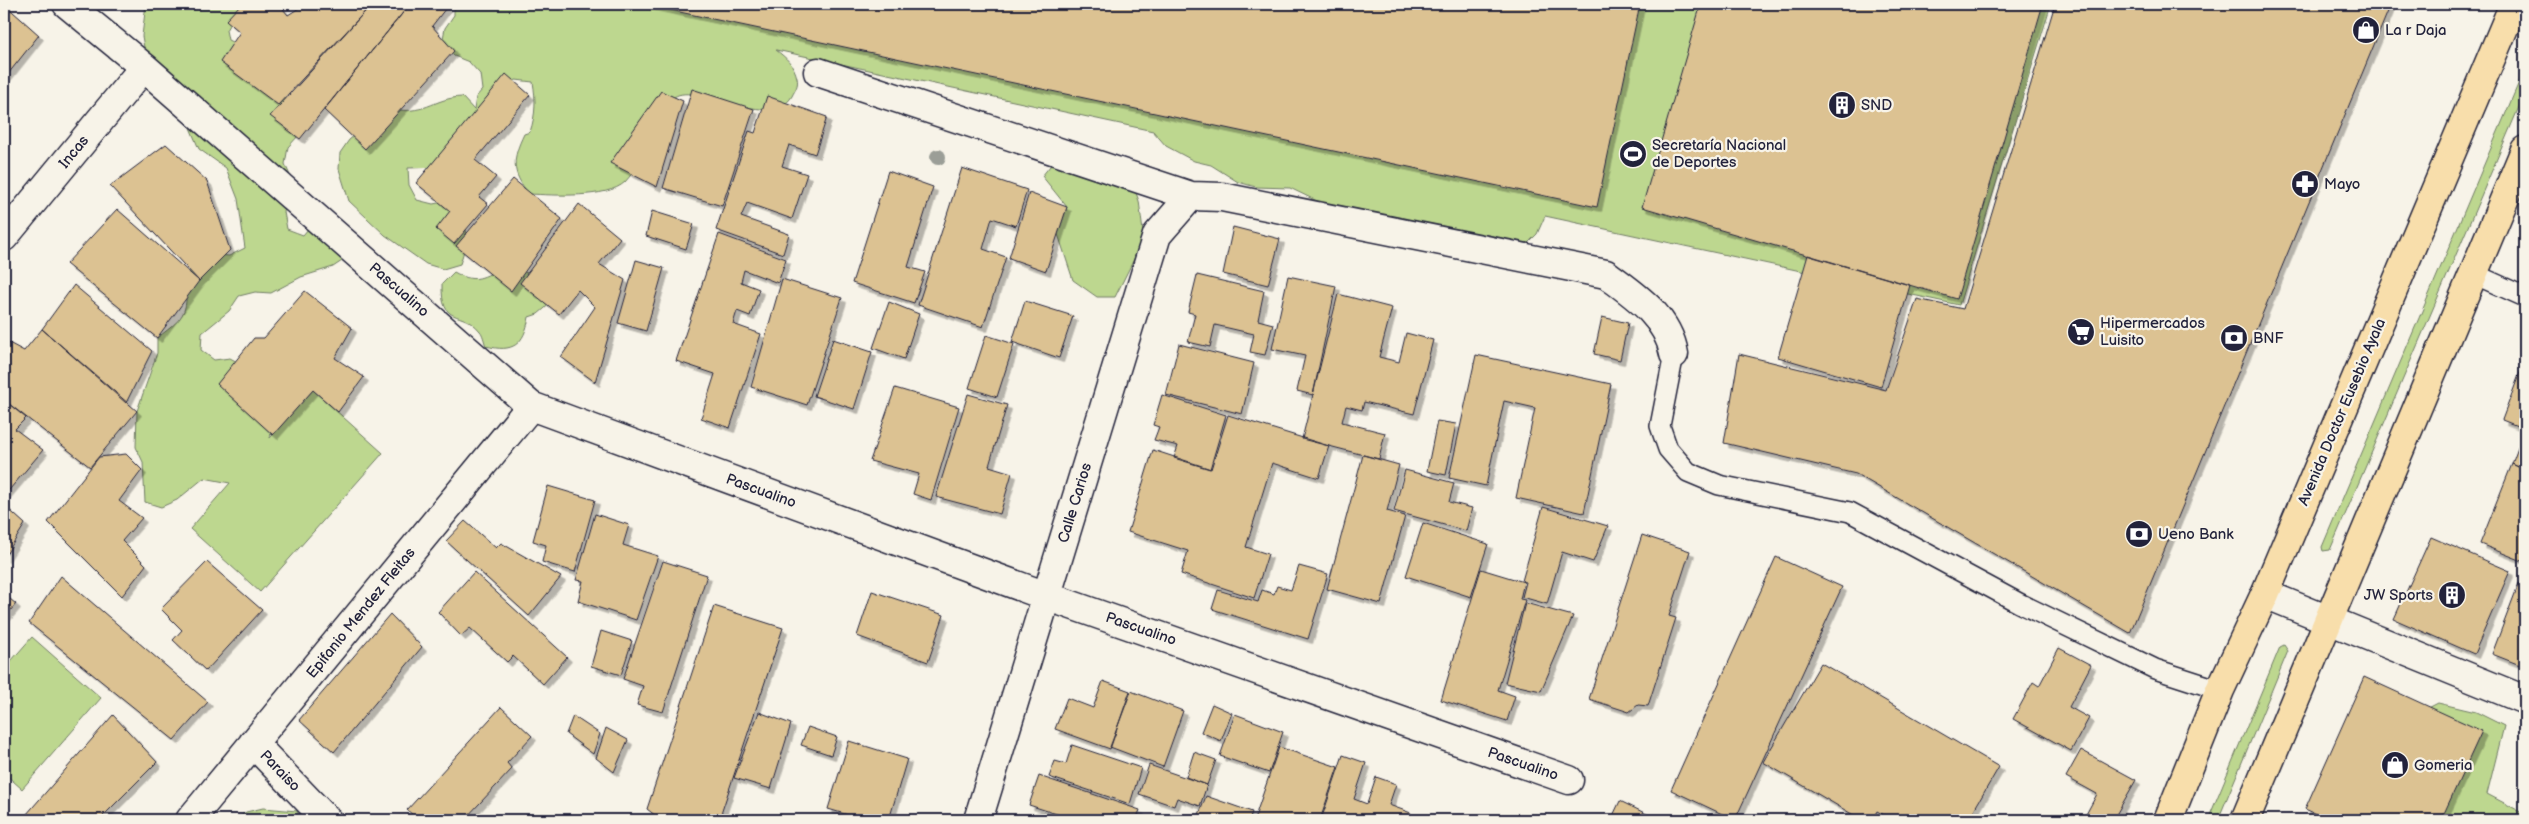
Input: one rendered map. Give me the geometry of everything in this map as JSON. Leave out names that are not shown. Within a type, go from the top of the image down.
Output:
[{"type":"highway","name":"Avenida Doctor Eusebio Ayala","points":[[2168,820],[2220,690],[2265,594],[2514,4]]},
{"type":"highway","points":[[2246,820],[2525,150]]},
{"type":"street","name":"Pascualino","points":[[67,4],[144,67],[531,406],[1046,596],[1569,780]]},
{"type":"street","name":"Incas","points":[[4,237],[144,67]]},
{"type":"street","points":[[818,72],[1191,196],[1222,197],[1606,274],[1648,305],[1672,340],[1674,354]]},
{"type":"street","name":"Calle Carios","points":[[978,820],[1158,235],[1191,196]]},
{"type":"street","name":"Epifanio Mendez Fleitas","points":[[190,820],[531,406]]},
{"type":"street","points":[[2265,594],[2525,700]]},
{"type":"street","name":"Paraiso","points":[[253,744],[328,820]]},
{"type":"lane","points":[[2474,274],[2525,297]]},
{"type":"lane","points":[[1674,354],[1660,426],[1668,449],[1688,472],[1719,485],[1850,512],[2019,603],[2155,668],[2220,690]]},
{"type":"green space","points":[[146,4],[242,4],[226,30],[228,40],[236,44],[262,91],[293,101],[299,135],[288,147],[285,164],[292,180],[284,212],[287,229],[303,235],[314,222],[348,257],[333,267],[301,277],[271,293],[255,292],[239,296],[229,311],[202,333],[201,350],[214,360],[230,358],[245,366],[271,430],[270,438],[313,390],[383,453],[260,592],[190,529],[230,483],[204,478],[177,500],[161,507],[145,502],[143,462],[136,447],[137,411],[157,353],[157,338],[175,324],[183,312],[186,298],[186,275],[199,263],[213,255],[229,256],[245,248],[238,199],[226,168],[199,149],[186,118],[145,53],[142,36]]},
{"type":"green space","name":"Secretaría Nacional de Deportes","points":[[470,4],[2051,4],[1959,305],[1545,216],[1537,234],[1525,246],[1348,216],[1290,188],[1256,187],[1238,182],[1211,165],[1194,161],[1166,146],[1153,131],[776,50],[792,65],[797,81],[792,96],[782,106],[768,109],[752,108],[699,95],[685,94],[674,97],[660,113],[637,165],[625,182],[617,187],[593,194],[529,194],[519,179],[515,165],[520,143],[524,134],[530,132],[533,119],[535,101],[533,82],[516,80],[501,89],[443,167],[408,168],[409,185],[417,200],[433,204],[449,201],[465,223],[466,237],[460,264],[443,269],[426,264],[385,235],[349,201],[339,169],[340,153],[349,140],[388,108],[401,110],[420,109],[443,100],[462,97],[474,110],[476,97],[482,90],[480,74],[469,62],[454,56],[442,44],[445,28],[454,15],[454,9]]},
{"type":"green space","points":[[2525,68],[2525,93],[2330,550],[2323,551],[2322,547]]},
{"type":"green space","points":[[1063,150],[1130,177],[1139,201],[1144,239],[1115,297],[1097,297],[1073,280],[1058,234],[1067,207],[1042,176]]},
{"type":"green space","points":[[500,269],[518,270],[534,275],[551,303],[538,314],[529,317],[524,334],[516,345],[495,348],[486,346],[481,332],[473,324],[449,312],[445,307],[442,284],[454,272],[472,279]]},
{"type":"green space","points":[[32,637],[101,698],[22,789],[4,773],[4,669]]},
{"type":"green space","points":[[2284,645],[2288,651],[2218,820],[2208,820],[2280,647]]},
{"type":"green space","points":[[2438,703],[2476,712],[2504,726],[2487,794],[2525,814],[2525,820],[2386,820],[2382,773],[2403,721]]},
{"type":"green space","points":[[263,808],[297,811],[301,820],[235,820],[246,812]]},
{"type":"building","points":[[4,4],[39,35],[4,79]]},
{"type":"building","points":[[241,4],[279,4],[288,15],[299,8],[294,4],[372,4],[278,105],[220,62],[240,32],[226,20]]},
{"type":"building","points":[[372,4],[410,4],[300,139],[270,116]]},
{"type":"building","points":[[410,4],[449,4],[432,26],[454,51],[365,149],[324,110]]},
{"type":"building","points":[[642,4],[1640,4],[1597,207]]},
{"type":"building","name":"SND","points":[[1701,4],[2043,4],[1957,299],[1642,207]]},
{"type":"building","name":"Hipermercados Luisito","points":[[2055,4],[2391,4],[2130,633],[1856,474],[1724,443],[1739,354],[1886,390],[1917,299],[1963,309]]},
{"type":"building","points":[[506,74],[530,95],[475,160],[496,177],[479,197],[488,204],[454,244],[436,229],[450,211],[416,183]]},
{"type":"building","points":[[692,89],[754,109],[722,206],[663,188]]},
{"type":"building","points":[[661,91],[683,101],[657,187],[610,163]]},
{"type":"building","points":[[767,96],[827,117],[815,154],[789,145],[782,166],[807,174],[792,219],[747,203],[741,217],[789,234],[783,254],[716,230],[749,131],[755,133]]},
{"type":"building","points":[[166,144],[207,181],[230,250],[199,281],[110,186]]},
{"type":"building","points":[[962,168],[1027,190],[1016,226],[992,218],[983,249],[1006,257],[983,327],[918,305]]},
{"type":"building","points":[[888,171],[933,187],[908,267],[925,272],[914,303],[852,283]]},
{"type":"building","points":[[513,179],[562,219],[511,291],[456,246]]},
{"type":"building","points":[[1029,193],[1067,207],[1046,271],[1009,258]]},
{"type":"building","points":[[579,204],[620,238],[599,264],[625,280],[595,382],[561,357],[595,307],[578,290],[559,314],[520,283]]},
{"type":"building","points":[[117,209],[199,281],[157,338],[66,264]]},
{"type":"building","points":[[652,211],[694,224],[686,249],[646,236]]},
{"type":"building","points":[[1233,227],[1280,239],[1268,285],[1223,274]]},
{"type":"building","points":[[719,234],[786,259],[778,283],[744,270],[741,282],[759,289],[750,316],[737,311],[733,324],[761,334],[730,428],[701,418],[715,374],[676,361]]},
{"type":"building","points":[[1808,255],[1910,285],[1881,387],[1778,357]]},
{"type":"building","points":[[636,260],[664,268],[646,331],[618,323]]},
{"type":"building","points":[[1197,275],[1264,291],[1258,320],[1273,324],[1265,355],[1250,352],[1254,334],[1215,325],[1210,347],[1188,342],[1195,314],[1188,312]]},
{"type":"building","points":[[1288,276],[1336,286],[1313,395],[1297,391],[1305,356],[1272,349]]},
{"type":"building","points":[[782,279],[842,298],[807,405],[751,387]]},
{"type":"building","points":[[74,285],[152,351],[126,403],[42,329]]},
{"type":"building","points":[[305,291],[352,328],[335,358],[364,377],[338,412],[313,390],[273,435],[217,384],[254,338],[264,338]]},
{"type":"building","points":[[1338,294],[1392,308],[1379,357],[1399,362],[1406,333],[1433,340],[1414,414],[1364,402],[1362,410],[1346,406],[1342,422],[1385,433],[1379,459],[1302,439]]},
{"type":"building","points":[[1025,301],[1073,316],[1059,358],[1012,342]]},
{"type":"building","points":[[889,302],[919,314],[904,359],[873,348]]},
{"type":"building","points":[[1602,317],[1628,323],[1620,360],[1594,354]]},
{"type":"building","points":[[42,329],[137,411],[90,467],[4,400],[4,352],[9,343],[24,351]]},
{"type":"building","points":[[986,335],[1014,344],[997,397],[969,388]]},
{"type":"building","points":[[833,339],[872,352],[854,409],[814,396]]},
{"type":"building","points":[[1179,344],[1254,363],[1242,414],[1166,395]]},
{"type":"building","points":[[1476,355],[1611,384],[1584,513],[1516,498],[1535,408],[1504,401],[1486,486],[1449,478]]},
{"type":"building","points":[[2525,359],[2525,429],[2502,420]]},
{"type":"building","points":[[895,388],[959,407],[931,500],[913,494],[919,474],[870,461]]},
{"type":"building","points":[[968,394],[1007,405],[989,466],[1012,473],[1000,514],[936,497]]},
{"type":"building","points":[[1162,395],[1226,415],[1210,469],[1174,458],[1178,446],[1154,440],[1159,427],[1153,425]]},
{"type":"building","points":[[4,400],[26,418],[15,429],[43,450],[4,496]]},
{"type":"building","points":[[1228,415],[1329,446],[1319,478],[1272,463],[1246,547],[1268,554],[1254,598],[1181,574],[1188,551],[1128,532],[1153,450],[1211,469]]},
{"type":"building","points":[[1437,421],[1456,424],[1446,475],[1427,471]]},
{"type":"building","points":[[2525,429],[2525,470],[2512,464]]},
{"type":"building","points":[[126,454],[142,470],[119,501],[142,518],[122,541],[146,565],[122,596],[48,522],[99,457]]},
{"type":"building","points":[[1363,455],[1399,465],[1387,511],[1405,516],[1381,604],[1327,589]]},
{"type":"building","points":[[2512,464],[2525,470],[2525,562],[2480,544]]},
{"type":"building","points":[[1405,470],[1454,483],[1449,502],[1472,508],[1466,531],[1394,511]]},
{"type":"building","points":[[548,486],[595,500],[575,572],[542,562],[546,545],[533,541]]},
{"type":"building","points":[[4,505],[25,524],[4,558]]},
{"type":"building","points":[[1543,507],[1608,526],[1593,562],[1562,552],[1547,604],[1522,597],[1526,582],[1522,581]]},
{"type":"building","points":[[595,514],[629,525],[623,545],[658,556],[636,620],[578,601],[583,581],[576,580]]},
{"type":"building","points":[[465,521],[496,548],[501,543],[561,577],[529,616],[446,541]]},
{"type":"building","points":[[1423,523],[1488,544],[1471,597],[1406,576]]},
{"type":"building","points":[[1642,535],[1690,551],[1669,616],[1676,618],[1648,706],[1638,705],[1629,712],[1589,699]]},
{"type":"building","name":"JW Sports","points":[[2431,537],[2510,571],[2474,654],[2394,619]]},
{"type":"building","points":[[1776,557],[1842,587],[1735,820],[1671,790]]},
{"type":"building","points":[[663,561],[707,575],[663,712],[637,705],[643,686],[623,679]]},
{"type":"building","points":[[207,562],[262,610],[206,671],[173,640],[182,630],[161,609]]},
{"type":"building","points":[[1299,566],[1328,574],[1308,639],[1212,609],[1218,590],[1258,602],[1262,590],[1274,594],[1277,586],[1291,590]]},
{"type":"building","points":[[1481,569],[1524,582],[1520,599],[1525,600],[1498,690],[1515,696],[1507,721],[1441,700]]},
{"type":"building","points":[[474,572],[567,657],[543,684],[513,656],[507,662],[470,628],[461,636],[438,612]]},
{"type":"building","points":[[61,576],[208,702],[174,740],[29,623]]},
{"type":"building","points":[[2519,583],[2525,585],[2525,667],[2492,654]]},
{"type":"building","points":[[872,591],[944,615],[928,662],[857,636]]},
{"type":"building","points":[[4,594],[16,604],[4,618]]},
{"type":"building","points":[[1525,603],[1573,616],[1541,691],[1505,683]]},
{"type":"building","points":[[714,606],[783,628],[719,820],[661,820],[647,809]]},
{"type":"building","points":[[390,614],[422,647],[334,752],[299,720]]},
{"type":"building","points":[[601,631],[632,641],[621,675],[591,666]]},
{"type":"building","points":[[2059,648],[2091,665],[2069,707],[2089,718],[2071,751],[2013,719],[2033,682],[2039,686]]},
{"type":"building","points":[[1821,663],[1999,767],[1968,820],[1893,820],[1877,811],[1872,820],[1862,820],[1763,762]]},
{"type":"building","name":"Gomeria","points":[[2364,677],[2482,731],[2441,820],[2329,820],[2305,809]]},
{"type":"building","points":[[1103,681],[1130,691],[1110,749],[1055,729],[1067,698],[1093,708]]},
{"type":"building","points":[[1131,691],[1183,711],[1163,767],[1110,747]]},
{"type":"building","points":[[1212,704],[1232,713],[1221,741],[1201,732]]},
{"type":"building","points":[[501,707],[532,736],[507,763],[512,769],[464,820],[419,820],[407,810]]},
{"type":"building","points":[[759,712],[791,724],[771,789],[734,778]]},
{"type":"building","points":[[1235,714],[1283,732],[1269,773],[1220,756]]},
{"type":"building","points":[[113,715],[157,762],[99,820],[32,820],[26,815]]},
{"type":"building","points":[[573,716],[600,734],[593,754],[566,734]]},
{"type":"building","points":[[808,727],[837,737],[831,755],[801,745]]},
{"type":"building","points":[[606,728],[628,740],[614,772],[596,758]]},
{"type":"building","points":[[849,741],[907,759],[889,820],[865,820],[828,809]]},
{"type":"building","points":[[1072,745],[1141,768],[1130,804],[1049,777],[1055,761],[1066,764]]},
{"type":"building","points":[[1279,747],[1338,767],[1320,820],[1254,820]]},
{"type":"building","points":[[2081,750],[2136,780],[2113,820],[2083,820],[2097,794],[2066,777]]},
{"type":"building","points":[[1194,752],[1216,760],[1207,785],[1186,777]]},
{"type":"building","points":[[1343,755],[1366,763],[1354,799],[1367,804],[1376,777],[1396,784],[1389,805],[1411,813],[1409,820],[1321,820]]},
{"type":"building","points":[[1149,765],[1207,785],[1200,806],[1177,798],[1174,806],[1139,794]]},
{"type":"building","points":[[1039,776],[1140,810],[1136,820],[1075,820],[1029,805]]},
{"type":"building","points":[[1206,796],[1252,812],[1249,820],[1197,820]]},
{"type":"building","points":[[1620,801],[1659,820],[1611,820]]},
{"type":"place","name":"La r Daja","points":[[2366,30]]},
{"type":"place","name":"SND","points":[[1842,105]]},
{"type":"place","name":"Secretaría Nacional de Deportes","points":[[1633,154]]},
{"type":"place","name":"Mayo","points":[[2305,184]]},
{"type":"place","name":"Hipermercados Luisito","points":[[2081,332]]},
{"type":"place","name":"BNF","points":[[2234,338]]},
{"type":"place","name":"Ueno Bank","points":[[2139,534]]},
{"type":"place","name":"JW Sports","points":[[2452,595]]},
{"type":"place","name":"Gomeria","points":[[2395,765]]}]
